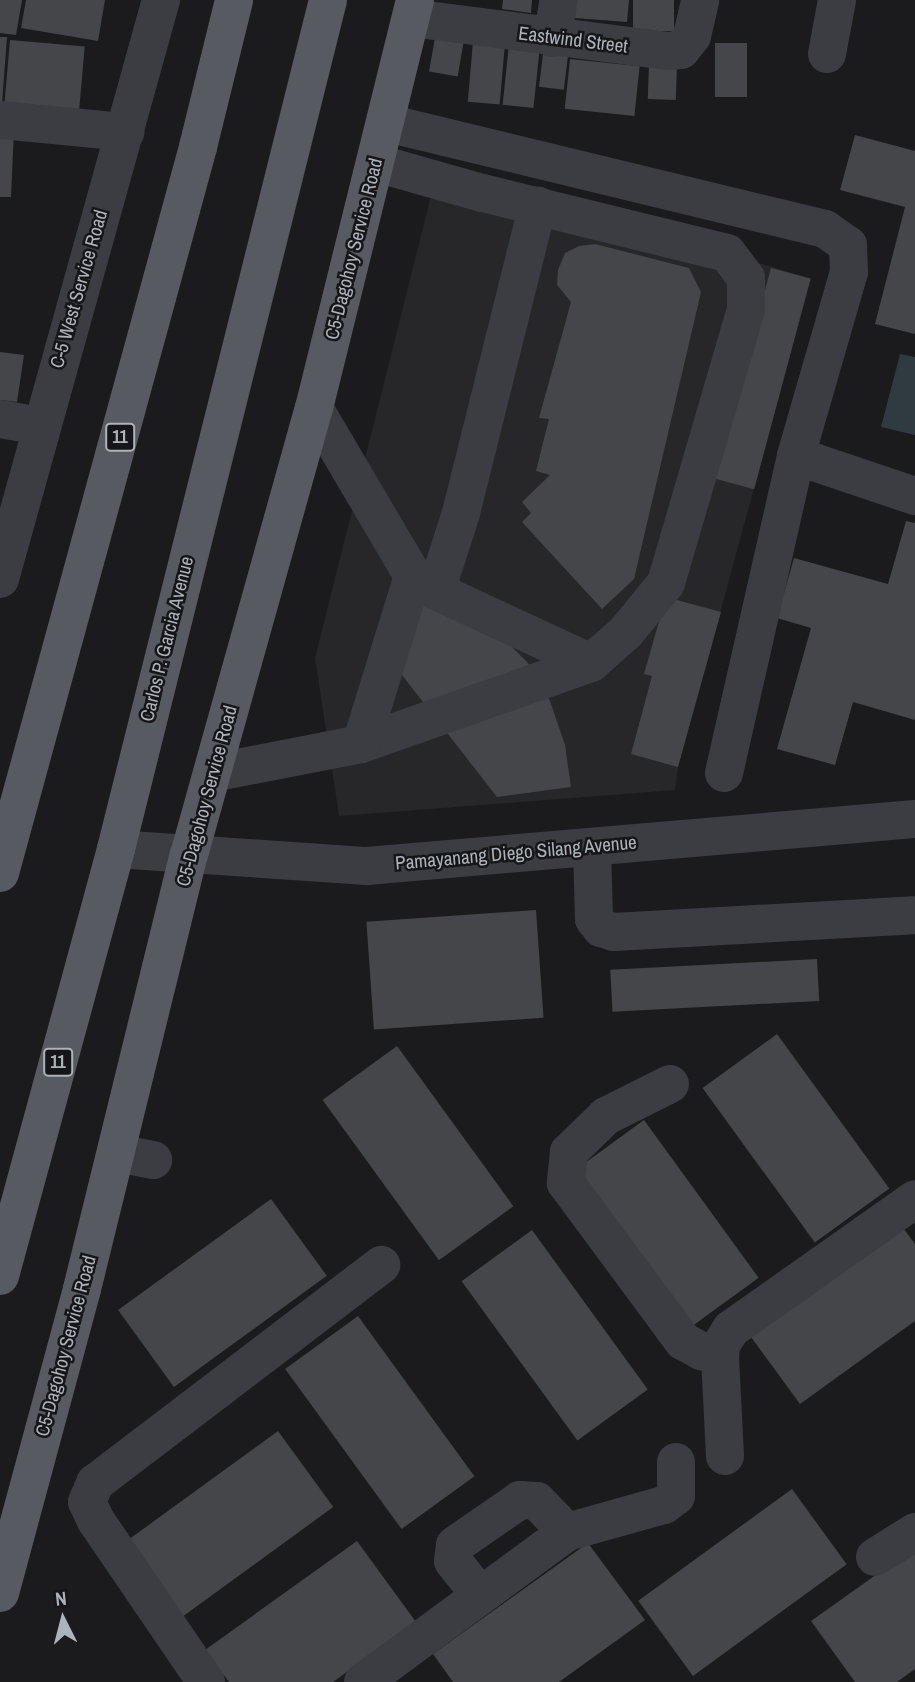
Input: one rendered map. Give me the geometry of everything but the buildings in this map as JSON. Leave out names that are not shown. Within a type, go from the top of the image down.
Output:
[{"type":"main road","name":"11","points":[[0,873],[191,174],[234,0]]},
{"type":"main road","name":"Carlos P. Garcia Avenue","points":[[0,1276],[116,849],[328,0]]},
{"type":"main road","name":"C5-Dagohoy Service Road","points":[[0,1593],[135,1157],[189,855],[314,408],[387,123],[413,9]]},
{"type":"street","name":"C-5 West Service Road","points":[[0,579],[40,426],[161,0]]},
{"type":"street","points":[[552,38],[559,0]]},
{"type":"street","name":"Eastwind Street","points":[[413,9],[552,38],[681,50],[692,36],[700,0]]},
{"type":"street","points":[[827,54],[837,0]]},
{"type":"street","points":[[0,120],[125,132]]},
{"type":"street","points":[[387,123],[825,229],[848,245],[849,272],[796,456],[724,773]]},
{"type":"street","points":[[212,773],[362,744],[591,663],[626,632],[666,583],[746,309],[746,278],[727,253],[376,163]]},
{"type":"street","points":[[362,744],[424,584],[461,513],[538,205]]},
{"type":"street","points":[[314,408],[424,584],[591,663]]},
{"type":"street","points":[[0,419],[40,426]]},
{"type":"street","points":[[796,456],[915,496]]},
{"type":"street","name":"Pamayanang Diego Silang Avenue","points":[[116,849],[367,866],[915,819]]},
{"type":"street","points":[[592,847],[594,919],[601,928],[614,932],[915,915]]},
{"type":"street","points":[[670,1084],[606,1116],[569,1152],[566,1183],[683,1340],[701,1352],[720,1356]]},
{"type":"street","points":[[725,1456],[720,1356],[721,1345],[731,1329],[915,1199]]},
{"type":"street","points":[[206,1682],[96,1521],[87,1502],[95,1483],[382,1265]]},
{"type":"street","points":[[363,1682],[567,1532],[664,1505],[676,1496],[676,1462]]},
{"type":"street","points":[[480,1595],[453,1561],[455,1545],[520,1500],[537,1502],[567,1532]]},
{"type":"street","points":[[875,1557],[915,1532]]},
{"type":"shaded area","points":[[439,164],[811,279],[678,767],[675,790],[339,816],[315,658]]},
{"type":"shaded area","points":[[900,354],[915,357],[915,435],[881,427]]}]
